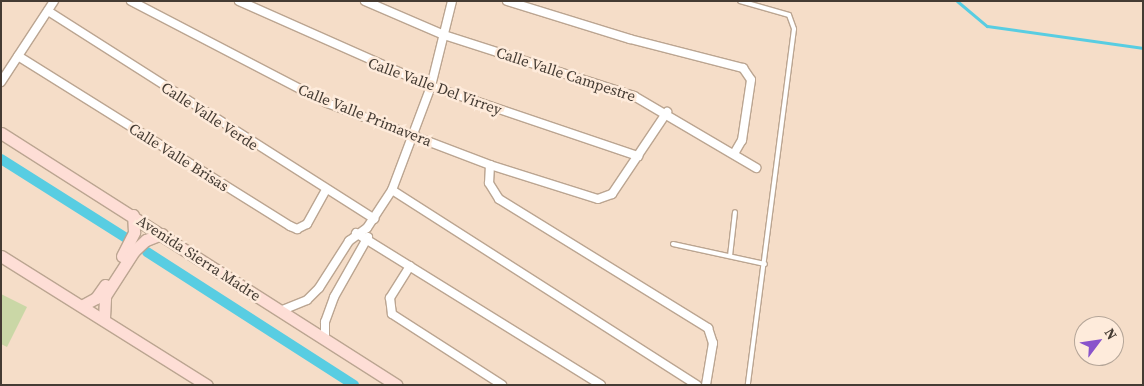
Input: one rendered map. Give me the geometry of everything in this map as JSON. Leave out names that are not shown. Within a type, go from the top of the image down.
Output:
[{"type":"street","points":[[1,82],[54,1]]},
{"type":"street","name":"Calle Valle Primavera","points":[[131,1],[280,81],[490,165],[598,199],[610,197],[638,156]]},
{"type":"street","name":"Calle Valle Del Virrey","points":[[238,1],[431,86],[638,156]]},
{"type":"street","name":"Calle Valle Campestre","points":[[366,1],[444,35],[634,96],[667,112],[756,168]]},
{"type":"street","points":[[280,311],[307,300],[319,288],[356,233],[367,228],[392,190],[431,86],[452,1]]},
{"type":"street","points":[[507,1],[630,39],[738,66],[747,72],[751,80],[742,140],[734,154]]},
{"type":"street","name":"Calle Valle Verde","points":[[48,11],[374,219]]},
{"type":"street","name":"Calle Valle Brisas","points":[[18,56],[290,226],[297,229],[307,224],[326,190]]},
{"type":"street","points":[[638,156],[667,112]]},
{"type":"street","name":"Avenida Sierra Madre","points":[[1,133],[133,215],[396,385]]},
{"type":"street","points":[[490,165],[489,183],[498,199],[699,321],[712,334],[706,385]]},
{"type":"street","points":[[392,190],[697,385]]},
{"type":"street","points":[[83,305],[100,294],[128,247],[134,232],[133,215]]},
{"type":"street","points":[[325,340],[325,322],[334,297],[368,240],[367,228]]},
{"type":"street","points":[[356,233],[601,385]]},
{"type":"street","points":[[104,318],[105,296],[134,251],[146,240],[162,234]]},
{"type":"street","points":[[1,256],[104,318],[207,385]]},
{"type":"street","points":[[410,266],[390,298],[392,314],[502,385]]},
{"type":"street","points":[[319,288],[334,297]]},
{"type":"lane","points":[[740,1],[789,15],[794,30],[748,385]]},
{"type":"lane","points":[[730,256],[735,212]]},
{"type":"lane","points":[[673,244],[765,264]]},
{"type":"green space","points":[[1,294],[27,307],[7,347],[1,344]]},
{"type":"waterway","points":[[957,1],[987,26],[1143,48]]},
{"type":"waterway","points":[[1,159],[126,238]]},
{"type":"waterway","points":[[147,252],[354,385]]}]
